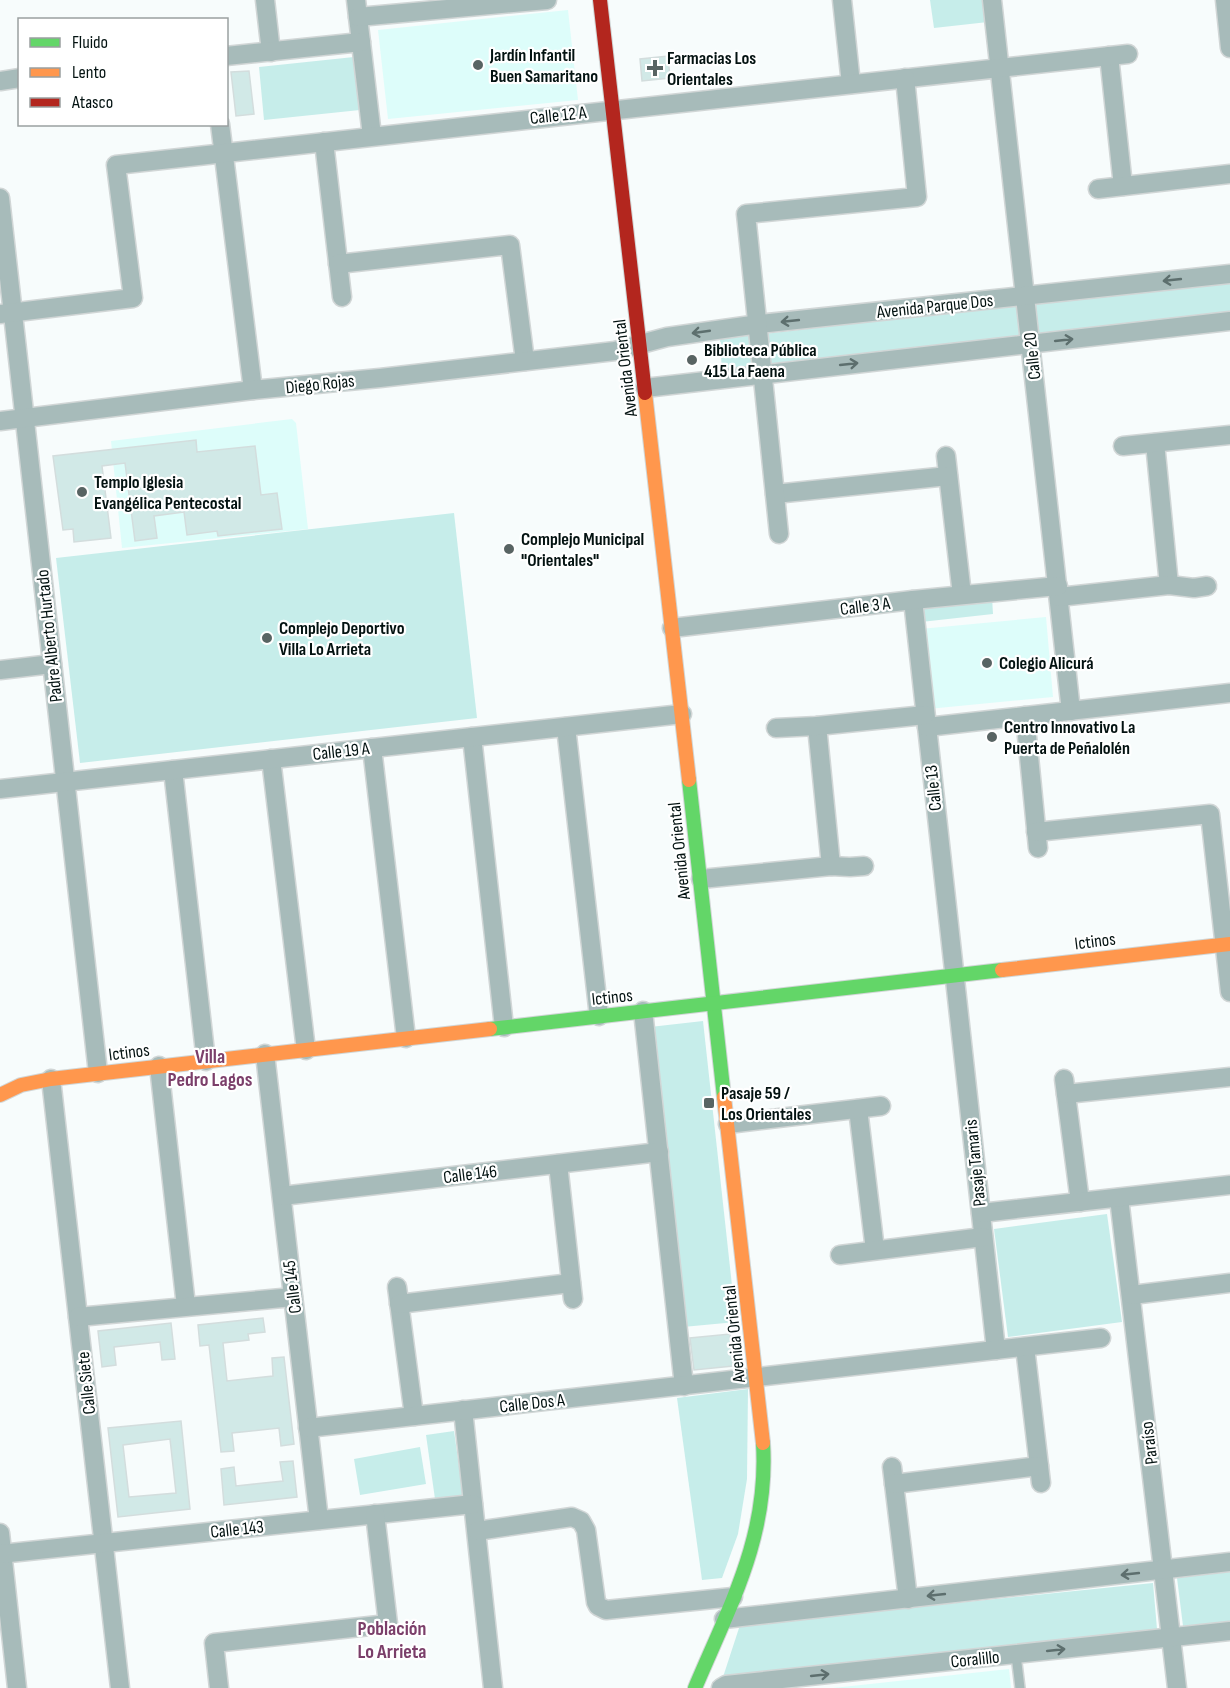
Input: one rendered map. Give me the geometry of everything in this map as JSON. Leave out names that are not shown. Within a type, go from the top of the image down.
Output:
[{"type":"main road","name":"Avenida Oriental","points":[[600,0],[701,879],[763,1445],[762,1498],[754,1541],[695,1688]]},
{"type":"main road","name":"Ictinos","points":[[0,1095],[21,1085],[51,1079],[1227,944]]},
{"type":"street","points":[[265,0],[271,52]]},
{"type":"street","points":[[372,136],[357,9],[547,0]]},
{"type":"street","points":[[842,0],[851,84]]},
{"type":"street","name":"Calle 20","points":[[992,0],[1071,711]]},
{"type":"street","points":[[1225,0],[1230,48]]},
{"type":"street","points":[[228,56],[361,42]]},
{"type":"street","name":"Calle 12 A","points":[[6,313],[133,298],[116,165],[1128,54]]},
{"type":"street","points":[[1108,56],[1123,186]]},
{"type":"street","points":[[0,81],[18,78]]},
{"type":"street","points":[[779,534],[746,214],[917,197],[906,78]]},
{"type":"street","points":[[220,126],[253,390]]},
{"type":"street","points":[[324,142],[342,297]]},
{"type":"street","points":[[1098,189],[1230,174]]},
{"type":"street","name":"Padre Alberto Hurtado","points":[[0,198],[6,313],[25,418],[98,1074]]},
{"type":"street","points":[[338,264],[510,245],[525,361]]},
{"type":"street","name":"Avenida Parque Dos","points":[[640,344],[667,337],[759,324],[1230,274]]},
{"type":"street","points":[[645,387],[1230,321]]},
{"type":"street","name":"Diego Rojas","points":[[0,421],[253,390],[615,351],[640,344]]},
{"type":"street","points":[[1123,446],[1230,435]]},
{"type":"street","points":[[1155,443],[1169,585]]},
{"type":"street","points":[[946,456],[962,595]]},
{"type":"street","points":[[775,494],[948,476]]},
{"type":"street","name":"Calle 3 A","points":[[672,628],[962,595],[1169,585],[1194,588],[1207,586]]},
{"type":"street","name":"Calle 13","points":[[913,600],[954,975]]},
{"type":"street","points":[[0,670],[52,664]]},
{"type":"street","points":[[776,728],[1025,716],[1230,693]]},
{"type":"street","name":"Calle 19 A","points":[[0,789],[682,714]]},
{"type":"street","points":[[1025,716],[1037,840],[1210,814],[1227,944],[1230,992]]},
{"type":"street","points":[[817,726],[831,866]]},
{"type":"street","points":[[566,727],[599,1016]]},
{"type":"street","points":[[471,737],[504,1027]]},
{"type":"street","points":[[372,748],[406,1038]]},
{"type":"street","points":[[271,759],[306,1050]]},
{"type":"street","points":[[173,770],[206,1061]]},
{"type":"street","points":[[701,879],[831,866],[864,866]]},
{"type":"street","name":"Pasaje Tamaris","points":[[954,975],[996,1350]]},
{"type":"street","points":[[644,1011],[684,1386]]},
{"type":"street","name":"Calle 145","points":[[266,1054],[319,1520]]},
{"type":"street","points":[[159,1066],[186,1306]]},
{"type":"street","points":[[1080,1202],[1065,1087],[1230,1077]]},
{"type":"street","name":"Calle Siete","points":[[51,1079],[120,1688]]},
{"type":"street","points":[[728,1124],[881,1106]]},
{"type":"street","points":[[858,1109],[875,1250]]},
{"type":"street","name":"Calle 146","points":[[282,1196],[659,1152]]},
{"type":"street","points":[[414,1416],[398,1295],[572,1291],[558,1164]]},
{"type":"street","points":[[981,1213],[1230,1185]]},
{"type":"street","name":"Paraíso","points":[[1119,1198],[1177,1688]]},
{"type":"street","points":[[840,1255],[983,1237]]},
{"type":"street","points":[[1132,1296],[1230,1283]]},
{"type":"street","points":[[78,1317],[293,1297]]},
{"type":"street","name":"Calle Dos A","points":[[308,1428],[1101,1338]]},
{"type":"street","points":[[908,1599],[893,1476],[1040,1475],[1025,1347]]},
{"type":"street","points":[[463,1410],[493,1688]]},
{"type":"street","name":"Calle 143","points":[[1,1554],[473,1504]]},
{"type":"street","points":[[219,1688],[214,1643],[388,1624],[375,1514]]},
{"type":"street","points":[[477,1531],[572,1517],[576,1519],[586,1530],[596,1602],[598,1606],[606,1610],[733,1598]]},
{"type":"street","points":[[0,1533],[17,1688]]},
{"type":"street","points":[[724,1619],[1230,1562]]},
{"type":"street","name":"Coralillo","points":[[721,1688],[738,1684],[1230,1631]]},
{"type":"lane","points":[[1016,1654],[1020,1688]]},
{"type":"shaded area","points":[[930,0],[985,0],[988,22],[934,28]]},
{"type":"shaded area","name":"Jardín Infantil Buen Samaritano","points":[[568,10],[578,100],[388,119],[378,30]]},
{"type":"shaded area","points":[[354,57],[360,110],[264,120],[259,67]]},
{"type":"shaded area","points":[[1230,280],[1230,315],[722,373],[720,339]]},
{"type":"shaded area","points":[[292,419],[296,423],[308,529],[122,548],[111,441]]},
{"type":"shaded area","name":"Complejo Deportivo Villa Lo Arrieta","points":[[454,513],[477,718],[80,763],[56,558]]},
{"type":"shaded area","points":[[992,597],[993,614],[921,622],[919,604]]},
{"type":"shaded area","name":"Colegio Alicurá","points":[[1046,617],[1053,697],[928,709],[920,629]]},
{"type":"shaded area","points":[[703,1021],[736,1322],[683,1327],[650,1027]]},
{"type":"shaded area","points":[[1107,1214],[1122,1322],[1008,1337],[994,1229]]},
{"type":"shaded area","points":[[748,1389],[747,1479],[738,1534],[722,1578],[702,1580],[677,1398]]},
{"type":"shaded area","points":[[454,1431],[463,1495],[435,1499],[426,1435]]},
{"type":"shaded area","points":[[420,1447],[426,1484],[360,1495],[354,1459]]},
{"type":"shaded area","points":[[1230,1572],[1230,1621],[1183,1626],[1177,1578]]},
{"type":"shaded area","points":[[1153,1583],[1157,1629],[723,1677],[740,1625]]},
{"type":"shaded area","points":[[1009,1669],[1011,1688],[833,1688]]},
{"type":"building","name":"Farmacias Los Orientales","points":[[668,56],[670,78],[642,81],[640,59]]},
{"type":"building","points":[[249,71],[254,114],[236,116],[231,72]]},
{"type":"building","points":[[196,440],[197,452],[255,446],[261,495],[277,493],[282,529],[218,536],[217,531],[187,535],[184,512],[154,516],[157,538],[135,541],[125,463],[102,466],[111,538],[74,542],[73,529],[63,530],[53,456]]},
{"type":"building","points":[[263,1318],[265,1332],[248,1334],[249,1340],[223,1343],[227,1381],[273,1376],[272,1358],[284,1357],[294,1444],[281,1446],[279,1428],[232,1433],[234,1451],[221,1452],[209,1345],[200,1346],[198,1325]]},
{"type":"building","points":[[171,1323],[175,1359],[162,1360],[160,1342],[114,1347],[116,1365],[102,1367],[98,1331]]},
{"type":"building","points":[[730,1334],[733,1366],[694,1370],[690,1338]]},
{"type":"building","points":[[181,1421],[190,1509],[118,1517],[108,1428]],"holes":[[[170,1439],[176,1493],[129,1497],[123,1445]]]},
{"type":"building","points":[[293,1461],[297,1497],[224,1505],[221,1469],[234,1467],[236,1486],[283,1481],[280,1462]]},
{"type":"traffic: fast","points":[[689,780],[724,1097]]},
{"type":"traffic: fast","points":[[490,1029],[1002,970]]},
{"type":"traffic: fast","points":[[695,1688],[733,1599],[753,1540],[760,1509],[763,1443]]},
{"type":"traffic: slow","points":[[645,393],[689,780]]},
{"type":"traffic: slow","points":[[1002,970],[1230,944]]},
{"type":"traffic: slow","points":[[0,1095],[21,1085],[51,1079],[490,1029]]},
{"type":"traffic: slow","points":[[724,1097],[763,1443]]},
{"type":"traffic: jam","points":[[600,0],[645,393]]},
{"type":"place","name":"Jardín Infantil Buen Samaritano","points":[[478,65]]},
{"type":"place","name":"Farmacias Los Orientales","points":[[655,68]]},
{"type":"place","name":"Biblioteca Pública 415 La Faena","points":[[692,360]]},
{"type":"place","name":"Templo Iglesia Evangélica Pentecostal","points":[[82,492]]},
{"type":"place","name":"Complejo Municipal \"Orientales\"","points":[[509,549]]},
{"type":"place","name":"Complejo Deportivo Villa Lo Arrieta","points":[[267,638]]},
{"type":"place","name":"Colegio Alicurá","points":[[987,663]]},
{"type":"place","name":"Centro Innovativo La Puerta de Peñalolén","points":[[992,737]]},
{"type":"place","name":"Pasaje 59 / Los Orientales","points":[[709,1103]]},
{"type":"district","name":"Villa Pedro Lagos","points":[[210,1068]]},
{"type":"district","name":"Población Lo Arrieta","points":[[392,1640]]}]
